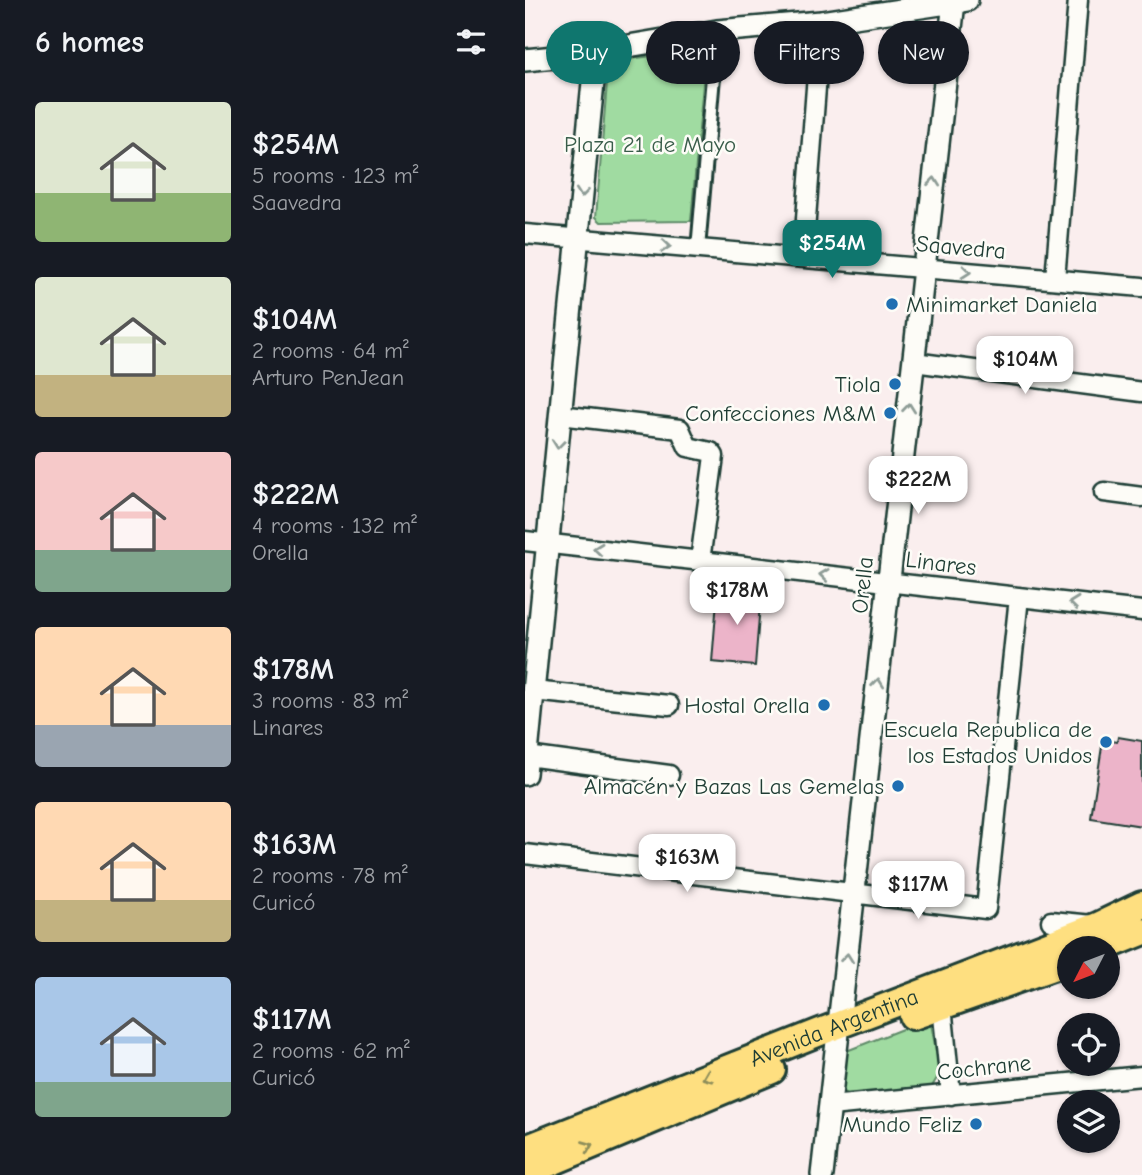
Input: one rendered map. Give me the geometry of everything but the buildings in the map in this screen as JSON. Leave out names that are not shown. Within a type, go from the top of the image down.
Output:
[{"type":"main road","name":"Avenida Argentina","points":[[1101,936],[1142,905]]},
{"type":"main road","name":"Avenida Argentina","points":[[1108,936],[1142,932]]},
{"type":"main road","name":"Avenida Argentina","points":[[525,1149],[1057,953]]},
{"type":"main road","name":"Avenida Argentina","points":[[525,1172],[838,1035],[942,1006],[1057,965]]},
{"type":"street","points":[[1055,279],[1078,0]]},
{"type":"street","points":[[828,21],[961,1]]},
{"type":"street","name":"Orella","points":[[822,1175],[924,268],[961,1]]},
{"type":"street","points":[[525,60],[546,58]]},
{"type":"street","points":[[593,84],[526,765],[669,775]]},
{"type":"street","points":[[698,249],[712,84]]},
{"type":"street","points":[[803,258],[816,84]]},
{"type":"street","name":"Saavedra","points":[[525,234],[1142,287]]},
{"type":"street","points":[[914,362],[1142,392]]},
{"type":"street","points":[[561,415],[680,429],[688,447],[711,452],[713,456],[700,561]]},
{"type":"street","points":[[1104,492],[1142,497]]},
{"type":"street","name":"Linares","points":[[525,541],[1142,611]]},
{"type":"street","points":[[525,854],[986,909],[1019,597]]},
{"type":"street","points":[[533,691],[669,705]]},
{"type":"street","points":[[1051,921],[1097,936]]},
{"type":"street","points":[[942,1006],[951,1095]]},
{"type":"street","name":"Cochrane","points":[[830,1106],[1142,1076]]},
{"type":"green space","name":"Plaza 21 de Mayo","points":[[646,57],[646,84],[703,84],[691,221],[601,222],[596,217],[607,84],[632,84],[632,59]]},
{"type":"green space","points":[[930,1018],[940,1073],[931,1088],[850,1096],[839,1088],[844,1052]]},
{"type":"place","name":"Minimarket Daniela","points":[[892,304]]},
{"type":"place","name":"Tiola","points":[[895,384]]},
{"type":"place","name":"Confecciones M&M","points":[[890,413]]},
{"type":"place","name":"Hostal Orella","points":[[824,705]]},
{"type":"place","name":"Escuela Republica de los Estados Unidos","points":[[1106,742]]},
{"type":"place","name":"Almacén y Bazas Las Gemelas","points":[[898,786]]},
{"type":"place","name":"Mundo Feliz","points":[[976,1124]]}]
